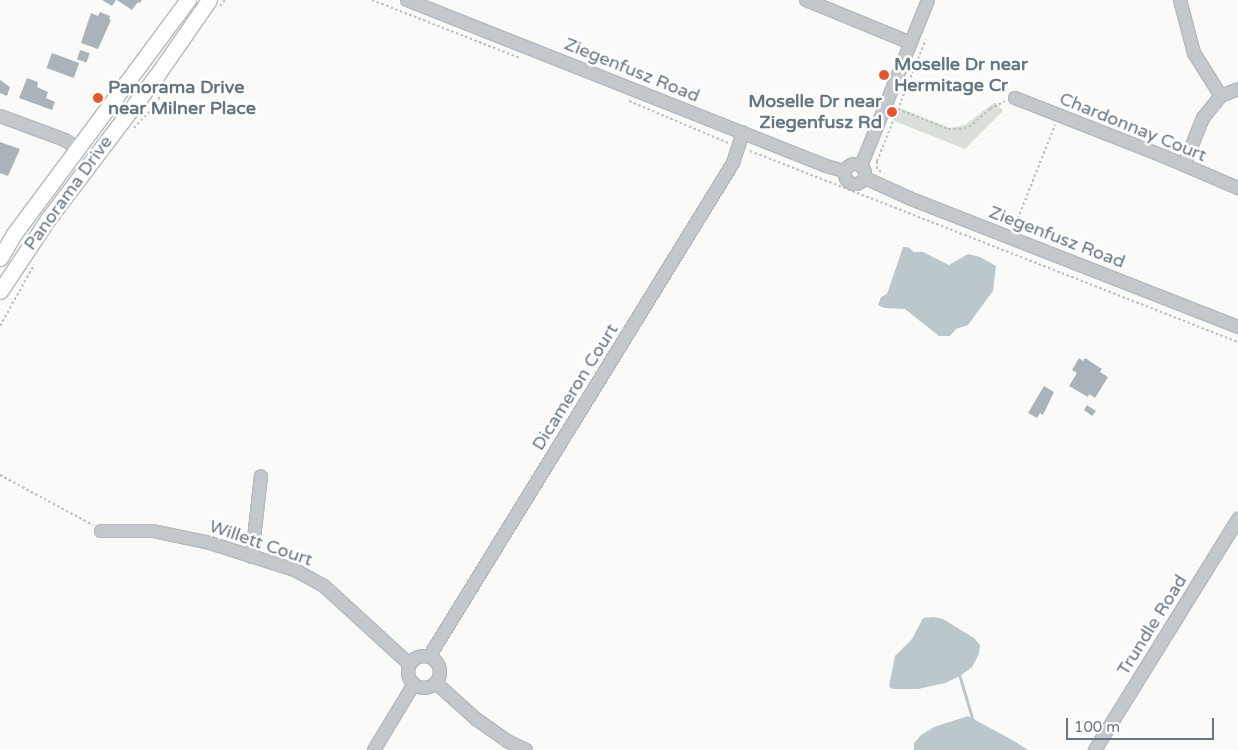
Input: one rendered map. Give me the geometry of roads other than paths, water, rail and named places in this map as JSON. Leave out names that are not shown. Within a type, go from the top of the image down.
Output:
[{"type":"main road","name":"Panorama Drive","points":[[0,258],[14,234],[188,0]]},
{"type":"main road","name":"Panorama Drive","points":[[0,291],[48,219],[157,74],[214,4]]},
{"type":"street","name":"Ziegenfusz Road","points":[[407,0],[826,166],[845,170]]},
{"type":"street","points":[[806,0],[911,43]]},
{"type":"street","points":[[861,166],[928,0]]},
{"type":"street","points":[[1180,0],[1194,53],[1221,96]]},
{"type":"street","points":[[1184,165],[1203,118],[1221,96],[1238,89]]},
{"type":"street","name":"Chardonnay Court","points":[[1015,98],[1238,188]]},
{"type":"street","points":[[0,116],[64,140],[79,149]]},
{"type":"street","name":"Dicameron Court","points":[[429,657],[733,163],[743,133]]},
{"type":"street","points":[[850,165],[861,166],[865,172],[865,178],[858,184],[851,184],[846,180],[845,170],[850,165]]},
{"type":"street","name":"Ziegenfusz Road","points":[[865,178],[908,198],[1238,327]]},
{"type":"street","points":[[252,556],[261,476]]},
{"type":"street","name":"Trundle Road","points":[[1095,750],[1238,519]]},
{"type":"street","name":"Willett Court","points":[[101,530],[153,531],[210,543],[296,570],[324,586],[410,664]]},
{"type":"street","points":[[418,657],[429,657],[437,662],[440,670],[436,683],[427,688],[414,684],[408,677],[410,664],[418,657]]},
{"type":"street","points":[[436,683],[476,719],[507,741],[526,750]]},
{"type":"street","points":[[374,750],[414,684]]},
{"type":"waterway","points":[[959,674],[973,721]]},
{"type":"place","name":"Moselle Dr near Hermitage Cr","points":[[884,75]]},
{"type":"place","name":"Panorama Drive near Milner Place","points":[[98,98]]},
{"type":"place","name":"Moselle Dr near Ziegenfusz Rd","points":[[892,112]]}]
